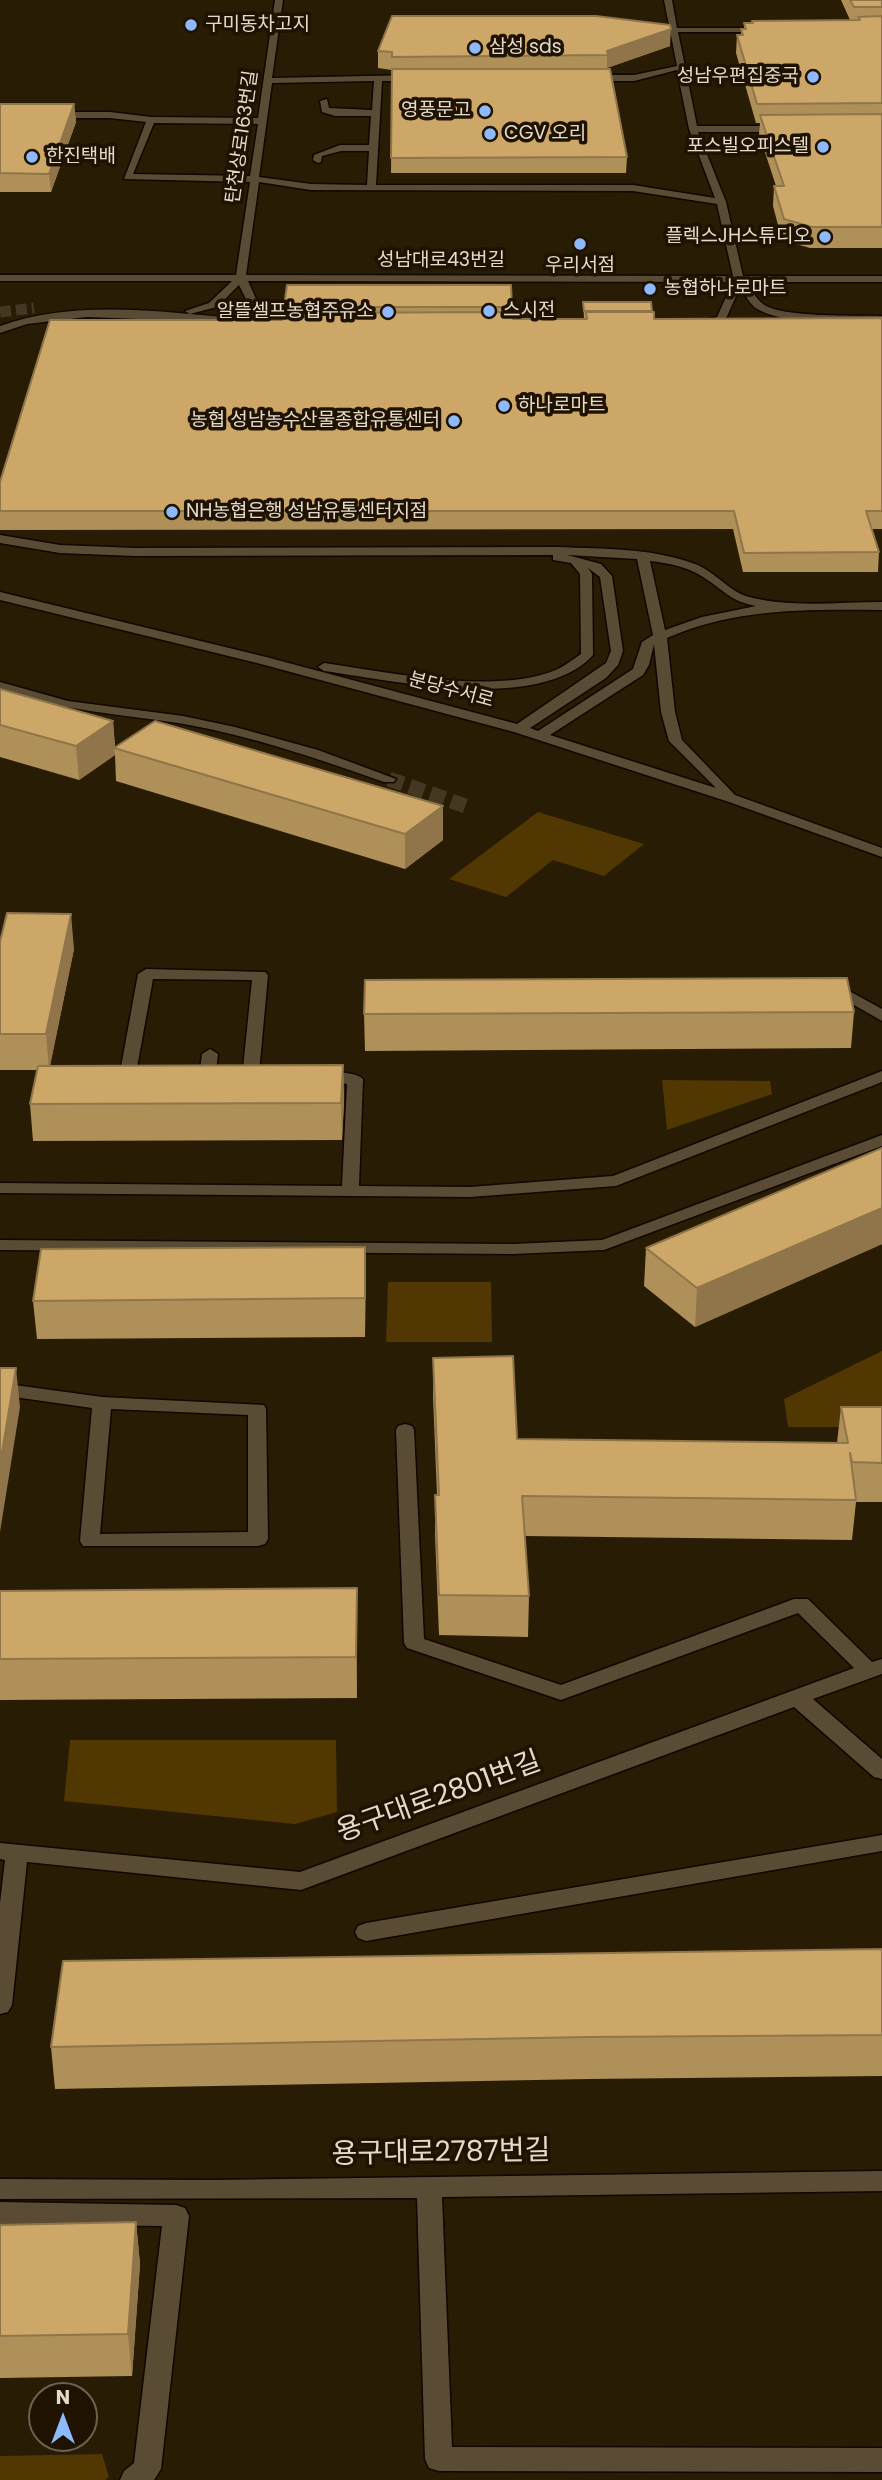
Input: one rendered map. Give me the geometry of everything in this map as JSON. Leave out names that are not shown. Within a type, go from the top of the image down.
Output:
[{"type":"street","name":"탄천상로163번길","points":[[241,278],[279,0]]},
{"type":"street","points":[[668,0],[693,129],[721,202],[739,279],[759,306],[777,312],[800,316],[882,319]]},
{"type":"street","points":[[674,30],[771,30]]},
{"type":"street","points":[[580,78],[634,78],[681,67]]},
{"type":"street","points":[[371,188],[378,78]]},
{"type":"street","points":[[268,80],[432,78]]},
{"type":"street","points":[[324,101],[325,110],[335,113],[376,114]]},
{"type":"street","points":[[41,115],[263,121]]},
{"type":"street","points":[[151,120],[127,177],[255,179],[311,187],[633,188],[721,202]]},
{"type":"street","points":[[693,129],[788,129]]},
{"type":"street","points":[[318,160],[318,155],[327,151],[374,148]]},
{"type":"street","name":"성남대로43번길","points":[[0,278],[882,279]]},
{"type":"street","points":[[34,308],[142,309],[206,317],[272,324],[252,318],[252,301],[241,278],[213,305],[175,313]]},
{"type":"street","points":[[706,323],[721,319],[739,279]]},
{"type":"street","points":[[0,330],[18,323],[62,316],[206,317]]},
{"type":"street","points":[[776,323],[882,319]]},
{"type":"street","points":[[693,323],[734,323]]},
{"type":"street","points":[[0,539],[60,549]]},
{"type":"street","points":[[0,547],[135,552],[558,551],[643,557],[681,563],[705,572],[731,594],[749,601],[782,605],[882,606]]},
{"type":"street","points":[[519,729],[601,676],[612,665],[617,652],[606,576],[597,567],[575,560],[530,553]]},
{"type":"street","points":[[643,557],[660,637],[668,712],[676,741],[734,799]]},
{"type":"street","points":[[261,660],[454,684],[517,684],[562,674],[586,655],[586,574],[575,560]]},
{"type":"street","name":"분당수서로","points":[[0,596],[261,660],[541,735],[734,799],[882,853]]},
{"type":"street","points":[[541,735],[638,672],[643,665],[648,642],[727,612],[782,605]]},
{"type":"street","points":[[0,686],[93,709],[182,720],[226,729],[389,779]]},
{"type":"street","points":[[154,1078],[127,1078],[146,974],[260,975],[250,1078]]},
{"type":"street","points":[[821,986],[835,986],[882,1016]]},
{"type":"street","points":[[210,1054],[200,1078],[276,1078]]},
{"type":"street","points":[[0,1188],[470,1192],[615,1181],[882,1076]]},
{"type":"street","points":[[302,1078],[355,1079],[350,1191]]},
{"type":"street","points":[[0,1245],[513,1249],[604,1245],[882,1140]]},
{"type":"street","points":[[0,1389],[102,1403],[257,1409],[258,1539],[90,1541],[102,1403]]},
{"type":"street","points":[[405,1430],[414,1643],[561,1693],[801,1604],[875,1669]]},
{"type":"street","name":"용구대로2801번길","points":[[8,1851],[301,1881],[875,1669]]},
{"type":"street","points":[[797,1698],[882,1771]]},
{"type":"street","points":[[366,1932],[882,1843]]},
{"type":"street","points":[[0,2005],[8,1851]]},
{"type":"street","name":"용구대로2787번길","points":[[0,2189],[211,2190],[882,2181]]},
{"type":"street","points":[[429,2185],[439,2459],[882,2459]]},
{"type":"street","points":[[0,2213],[176,2216],[147,2469],[134,2480]]},
{"type":"shaded area","points":[[538,812],[644,844],[604,876],[553,860],[506,897],[449,879]]},
{"type":"shaded area","points":[[662,1080],[770,1081],[772,1094],[667,1130]]},
{"type":"shaded area","points":[[388,1282],[491,1282],[492,1342],[386,1342]]},
{"type":"shaded area","points":[[882,1351],[882,1427],[788,1427],[784,1399]]},
{"type":"shaded area","points":[[70,1740],[336,1740],[337,1812],[295,1824],[64,1801]]},
{"type":"shaded area","points":[[102,2454],[109,2477],[105,2480],[0,2480],[0,2456]]},
{"type":"building","points":[[850,0],[882,0],[882,7],[854,7]]},
{"type":"building","points":[[392,16],[596,16],[670,25],[671,29],[607,51],[608,55],[392,57],[392,52],[378,51]]},
{"type":"building","name":"성남우편집중국","points":[[882,16],[882,103],[757,104],[737,35],[743,35],[741,29],[746,29],[744,23],[860,20],[858,17]]},
{"type":"building","points":[[392,69],[610,69],[627,157],[391,158]]},
{"type":"building","name":"한진택배","points":[[0,104],[74,104],[49,174],[0,173]]},
{"type":"building","points":[[882,114],[882,227],[812,227],[784,219],[774,186],[784,186],[760,115]]},
{"type":"building","points":[[287,285],[511,285],[512,307],[284,307]]},
{"type":"building","points":[[583,302],[651,302],[652,311],[584,311]]},
{"type":"building","name":"농협 성남농수산물종합유통센터","points":[[513,312],[513,319],[587,319],[586,312],[654,312],[654,319],[882,318],[882,511],[866,511],[879,552],[744,553],[734,511],[0,511],[0,482],[50,320],[282,320],[283,313]]},
{"type":"building","points":[[0,689],[113,721],[76,746],[0,725]]},
{"type":"building","points":[[155,721],[443,806],[405,834],[114,748]]},
{"type":"building","points":[[7,913],[71,914],[46,1034],[0,1034],[0,942]]},
{"type":"building","points":[[847,978],[854,1012],[364,1014],[365,980]]},
{"type":"building","points":[[343,1065],[341,1103],[30,1104],[38,1066]]},
{"type":"building","points":[[882,1148],[882,1208],[697,1288],[646,1248]]},
{"type":"building","points":[[365,1247],[365,1298],[33,1301],[41,1249]]},
{"type":"building","points":[[513,1356],[517,1439],[848,1443],[841,1407],[882,1407],[882,1463],[852,1462],[850,1453],[856,1500],[522,1496],[529,1596],[439,1595],[435,1495],[439,1495],[433,1358]]},
{"type":"building","points":[[0,1368],[16,1368],[0,1464]]},
{"type":"building","points":[[357,1588],[356,1657],[0,1659],[0,1591]]},
{"type":"building","points":[[882,1949],[882,2035],[589,2037],[51,2047],[63,1961]]},
{"type":"building","points":[[136,2222],[128,2334],[0,2336],[0,2225]]},
{"type":"tunnel","points":[[0,312],[34,308]]},
{"type":"tunnel","points":[[389,779],[471,808]]},
{"type":"place","name":"구미동차고지","points":[[191,25]]},
{"type":"place","name":"삼성 sds","points":[[475,48]]},
{"type":"place","name":"성남우편집중국","points":[[813,77]]},
{"type":"place","name":"영풍문고","points":[[485,111]]},
{"type":"place","name":"CGV 오리","points":[[490,134]]},
{"type":"place","name":"포스빌오피스텔","points":[[823,147]]},
{"type":"place","name":"한진택배","points":[[32,157]]},
{"type":"place","name":"플렉스JH스튜디오","points":[[825,237]]},
{"type":"place","name":"우리서점","points":[[580,244]]},
{"type":"place","name":"농협하나로마트","points":[[650,289]]},
{"type":"place","name":"스시전","points":[[489,311]]},
{"type":"place","name":"알뜰셀프농협주유소","points":[[388,312]]},
{"type":"place","name":"하나로마트","points":[[504,406]]},
{"type":"place","name":"농협 성남농수산물종합유통센터","points":[[454,421]]},
{"type":"place","name":"NH농협은행 성남유통센터지점","points":[[172,512]]}]
